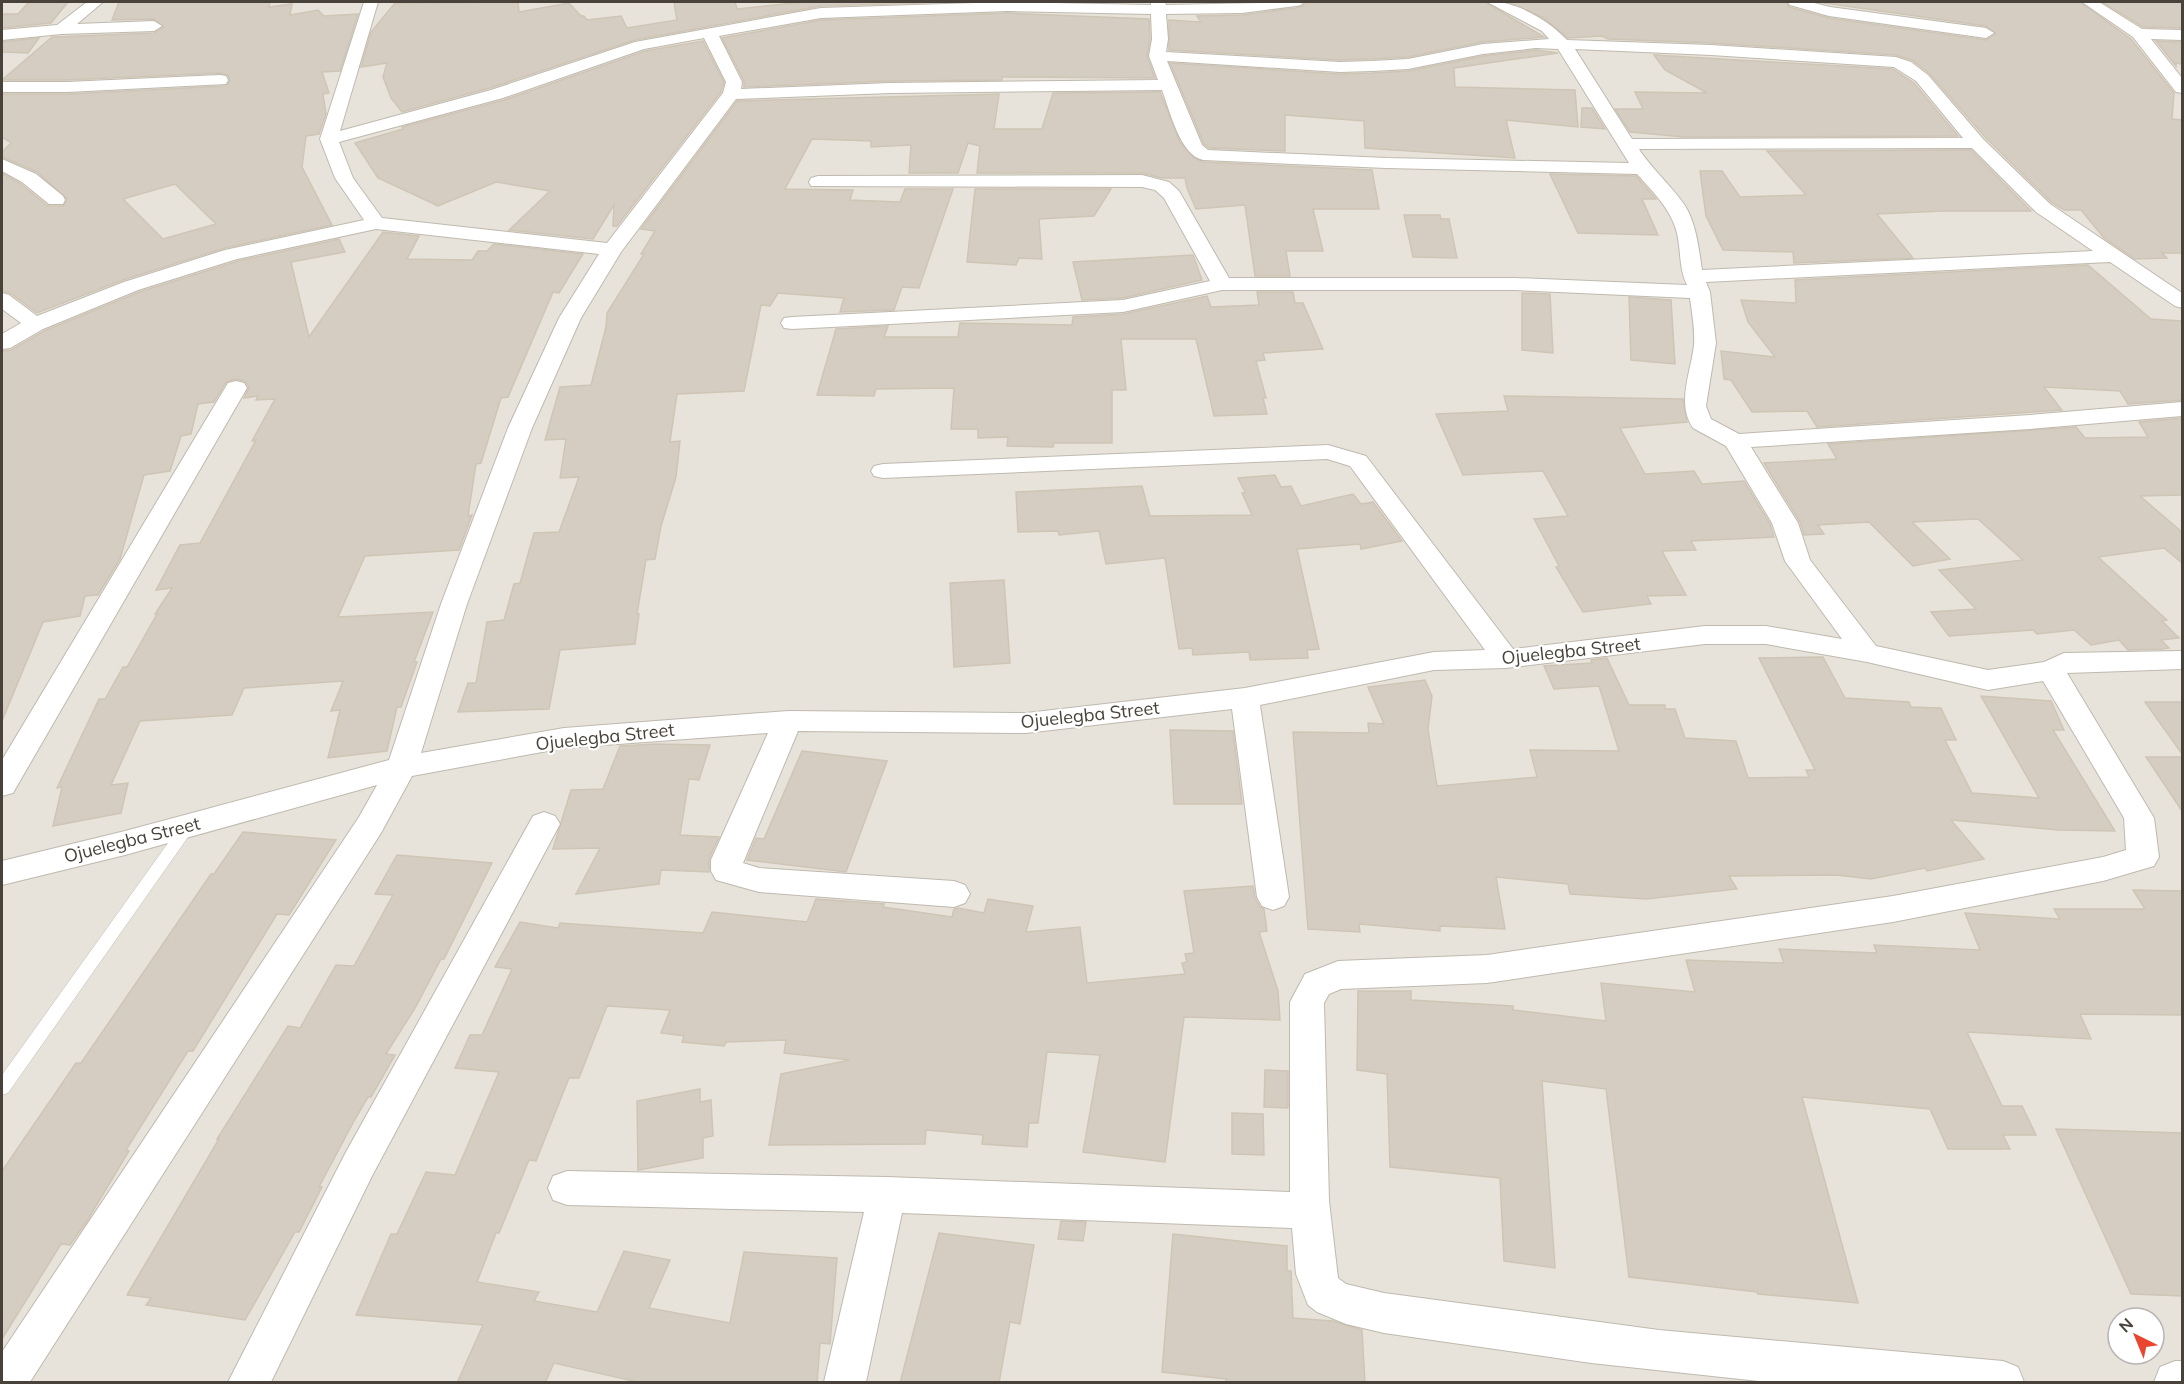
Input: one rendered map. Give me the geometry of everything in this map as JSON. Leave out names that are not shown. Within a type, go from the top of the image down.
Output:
[{"type":"street","points":[[61,29],[96,2]]},
{"type":"street","points":[[371,2],[329,139],[344,178],[376,223]]},
{"type":"street","points":[[329,139],[497,94],[641,45],[710,34],[817,7],[1159,6],[1242,8],[1296,2]]},
{"type":"street","points":[[1494,2],[1547,28],[1564,45],[1642,169],[1678,210],[1687,233],[1697,285],[1704,343],[1695,406],[1701,423],[1735,441],[1785,523],[1798,561],[1867,653]]},
{"type":"street","points":[[1795,2],[1829,11],[1986,33]]},
{"type":"street","points":[[2089,2],[2139,34],[2182,88]]},
{"type":"street","points":[[1159,6],[1160,39],[1157,56],[1167,84],[1179,105],[1194,148],[1203,154],[1375,163],[1642,169]]},
{"type":"street","points":[[2,36],[61,29],[154,26]]},
{"type":"street","points":[[6,1383],[370,825],[402,767],[454,604],[520,428],[570,318],[612,250],[731,94],[734,82],[710,34]]},
{"type":"street","points":[[2139,34],[2182,35]]},
{"type":"street","points":[[1157,56],[1340,67],[1372,66],[1408,64],[1536,43],[1712,50],[1896,62],[1905,65],[1922,78],[1977,143],[2043,208],[2182,302]]},
{"type":"street","points":[[2,87],[67,87],[220,80]]},
{"type":"street","points":[[731,94],[890,88],[1167,84]]},
{"type":"street","points":[[1628,144],[1977,143]]},
{"type":"street","points":[[2,164],[29,178],[56,200]]},
{"type":"street","points":[[818,182],[1142,181],[1162,186],[1172,195],[1222,284]]},
{"type":"street","points":[[2,343],[35,324],[131,286],[232,254],[376,223],[612,250]]},
{"type":"street","points":[[792,323],[1123,306],[1222,284],[1697,285],[2112,256]]},
{"type":"street","points":[[2,299],[35,324]]},
{"type":"street","points":[[2,785],[236,388]]},
{"type":"street","points":[[1735,441],[2020,423],[2182,409]]},
{"type":"street","points":[[883,471],[1328,452],[1358,461],[1506,659]]},
{"type":"street","name":"Ojuelegba Street","points":[[2,873],[188,826],[402,767],[564,738],[788,721],[1026,723],[1245,698],[1434,661],[1506,659],[1705,636],[1766,635],[1867,653],[1988,680],[2051,670],[2064,662],[2182,660]]},
{"type":"street","points":[[2003,1383],[1781,1373],[1382,1312],[1336,1301],[1322,1291],[1315,1276],[1310,1211],[1307,1002],[1317,984],[1338,975],[1487,969],[1882,911],[2103,870],[2143,858],[2139,818],[2051,670]]},
{"type":"street","points":[[1245,698],[1273,897]]},
{"type":"street","points":[[788,721],[728,860],[727,871],[759,880],[954,894]]},
{"type":"street","points":[[249,1383],[359,1164],[544,824]]},
{"type":"street","points":[[567,1188],[888,1195],[1310,1211]]},
{"type":"street","points":[[845,1383],[888,1195]]},
{"type":"street","points":[[2175,1383],[2182,1382]]},
{"type":"lane","points":[[2,1088],[188,826]]},
{"type":"shaded area","points":[[2,2],[2182,2],[2182,1382],[2,1382]]},
{"type":"building","points":[[29,2],[68,2],[51,23],[2,28],[2,14],[18,14]]},
{"type":"building","points":[[119,2],[270,2],[269,7],[292,4],[290,15],[318,10],[324,16],[358,14],[340,71],[322,72],[329,93],[323,94],[326,114],[319,134],[306,136],[302,167],[332,225],[225,248],[123,280],[37,313],[10,293],[2,291],[2,173],[21,184],[48,206],[63,206],[67,199],[37,172],[2,157],[2,152],[11,143],[2,137],[2,94],[67,94],[226,86],[230,81],[228,75],[220,73],[67,80],[2,80],[52,37],[154,33],[164,27],[154,19],[112,20]],"holes":[[[175,184],[216,224],[163,239],[123,199]]]},
{"type":"building","points":[[518,2],[519,12],[569,3],[587,20],[621,16],[627,28],[677,20],[674,2],[735,2],[737,9],[803,2],[953,2],[821,6],[635,40],[490,88],[402,112],[391,98],[383,77],[387,63],[361,67],[371,32],[395,3]]},
{"type":"building","points":[[1305,2],[1485,2],[1544,37],[1483,42],[1408,57],[1372,59],[1340,60],[1169,50],[1169,20],[1201,22],[1197,16],[1242,15],[1296,8],[1303,6]]},
{"type":"building","points":[[1506,2],[1786,2],[1789,7],[1829,18],[1986,40],[1996,34],[1986,26],[1817,2],[2080,2],[2131,39],[2174,93],[2172,119],[2182,120],[2182,253],[2162,253],[2167,258],[2135,259],[2104,238],[2081,210],[2064,210],[2051,202],[1985,137],[1930,74],[1912,60],[1896,55],[1608,39],[1602,36],[1568,38],[1542,17]]},
{"type":"building","points":[[2102,2],[2182,2],[2182,28],[2143,27]]},
{"type":"building","points":[[1007,13],[1149,19],[1150,39],[1147,56],[1155,78],[1002,77],[1002,80],[890,81],[744,87],[744,81],[722,38],[821,20]]},
{"type":"building","points":[[39,38],[28,53],[2,52],[2,42]]},
{"type":"building","points":[[703,41],[724,82],[721,92],[617,226],[613,226],[614,205],[593,239],[509,230],[550,191],[496,182],[438,206],[378,178],[355,143],[403,129],[402,127],[504,100],[645,51]]},
{"type":"building","points":[[2156,41],[2182,42],[2182,64],[2176,63],[2176,66]]},
{"type":"building","points":[[1536,50],[1558,53],[1454,68],[1455,87],[1575,90],[1578,127],[1506,120],[1515,158],[1365,148],[1364,121],[1285,115],[1285,151],[1209,148],[1204,144],[1170,63],[1340,74],[1372,73],[1408,71],[1483,56]]},
{"type":"building","points":[[1654,55],[1893,69],[1914,83],[1958,136],[1684,137],[1630,132],[1615,109],[1643,109],[1635,92],[1707,93],[1665,70]]},
{"type":"building","points":[[1160,92],[1180,142],[1194,158],[1203,162],[1372,170],[1379,209],[1313,209],[1323,251],[1286,251],[1290,276],[1255,276],[1245,205],[1196,209],[1185,178],[1162,178],[1142,173],[977,173],[980,146],[968,143],[958,173],[909,173],[911,145],[871,147],[871,141],[812,139],[785,189],[853,190],[850,200],[900,202],[905,189],[953,189],[919,288],[902,287],[894,310],[840,312],[844,298],[778,293],[770,306],[761,305],[744,391],[677,394],[670,442],[680,441],[676,477],[661,526],[655,559],[646,560],[637,614],[639,614],[635,644],[560,650],[549,709],[458,712],[468,683],[476,683],[487,622],[504,620],[514,584],[520,583],[534,533],[559,532],[579,477],[560,478],[566,439],[545,440],[560,387],[591,385],[606,327],[607,313],[644,254],[641,254],[655,231],[641,229],[737,101],[999,94],[994,129],[1042,129],[1053,93]]},
{"type":"building","points":[[1582,108],[1592,108],[1605,129],[1581,127]]},
{"type":"building","points":[[1971,150],[2031,211],[1877,214],[1913,258],[1794,263],[1793,252],[1723,250],[1706,216],[1700,171],[1722,171],[1740,197],[1806,195],[1767,151]]},
{"type":"building","points":[[1550,174],[1636,176],[1656,199],[1642,199],[1658,235],[1578,233]]},
{"type":"building","points":[[975,189],[1111,189],[1094,216],[1039,219],[1042,259],[1019,258],[1016,265],[967,262]]},
{"type":"building","points":[[1404,215],[1440,215],[1441,219],[1449,219],[1457,258],[1413,257]]},
{"type":"building","points":[[383,232],[419,236],[407,259],[472,260],[478,251],[487,251],[494,244],[583,254],[559,293],[553,292],[508,397],[501,398],[481,463],[476,464],[468,516],[472,515],[459,550],[365,556],[338,617],[433,612],[414,662],[417,662],[401,707],[397,707],[387,751],[328,758],[340,710],[331,711],[343,681],[244,688],[232,715],[140,721],[111,785],[128,783],[121,813],[53,826],[62,787],[57,788],[99,699],[105,699],[123,667],[127,667],[157,614],[155,614],[172,588],[156,590],[180,545],[200,543],[256,440],[252,441],[275,399],[256,400],[258,396],[244,398],[249,387],[245,381],[235,379],[226,382],[214,402],[198,404],[191,434],[181,436],[170,471],[144,475],[120,559],[98,595],[85,596],[80,616],[43,622],[2,721],[2,351],[11,350],[44,331],[139,292],[238,261],[339,239],[345,252],[291,262],[309,337]]},
{"type":"building","points":[[1193,255],[1202,280],[1123,298],[1082,300],[1073,262]]},
{"type":"building","points":[[2088,265],[2151,319],[2182,321],[2182,400],[2128,404],[2120,391],[2044,387],[2062,410],[1817,427],[1807,411],[1752,412],[1731,380],[1724,379],[1721,351],[1775,357],[1748,322],[1741,300],[1796,303],[1795,280]]},
{"type":"building","points":[[1257,292],[1293,292],[1295,303],[1303,303],[1323,349],[1263,353],[1265,360],[1256,361],[1266,398],[1263,398],[1267,414],[1214,416],[1196,339],[1121,339],[1126,390],[1112,390],[1112,443],[1054,443],[1053,447],[1007,446],[1008,437],[978,438],[978,429],[951,429],[954,388],[876,389],[874,396],[817,395],[836,329],[888,326],[884,337],[958,337],[960,323],[1072,325],[1073,317],[1123,314],[1207,296],[1211,307],[1259,305]]},
{"type":"building","points":[[1522,293],[1550,294],[1553,353],[1522,350]]},
{"type":"building","points":[[1629,297],[1671,300],[1675,364],[1631,360]]},
{"type":"building","points":[[1504,396],[1683,399],[1687,422],[1620,428],[1645,474],[1694,471],[1702,484],[1744,481],[1770,524],[1774,537],[1691,541],[1696,550],[1662,551],[1686,595],[1647,596],[1651,604],[1583,612],[1556,567],[1559,566],[1534,519],[1568,516],[1543,471],[1463,475],[1436,414],[1508,411]]},
{"type":"building","points":[[2182,418],[2182,495],[2140,496],[2182,532],[2182,563],[2164,548],[2098,557],[2167,620],[2162,621],[2179,638],[2161,640],[2169,648],[2162,649],[2128,650],[2119,640],[2091,645],[2074,630],[2037,634],[2033,630],[1949,636],[1931,612],[1976,609],[1939,570],[2023,560],[1978,519],[1912,522],[1950,559],[1913,566],[1869,522],[1818,525],[1824,534],[1804,535],[1800,522],[1764,463],[1837,459],[1828,444],[2076,427],[2085,438],[2148,437],[2139,422]]},
{"type":"building","points":[[1275,475],[1281,487],[1291,486],[1301,506],[1353,494],[1361,504],[1373,502],[1402,541],[1361,549],[1360,544],[1297,549],[1319,649],[1307,650],[1308,658],[1250,660],[1249,652],[1193,655],[1192,648],[1179,649],[1165,558],[1106,564],[1099,531],[1059,535],[1058,531],[1018,532],[1016,492],[1142,486],[1150,516],[1252,515],[1238,478]]},
{"type":"building","points":[[1004,580],[1010,663],[954,667],[950,583]]},
{"type":"building","points":[[1823,657],[1845,698],[1909,702],[1911,707],[1941,708],[1956,740],[1945,740],[1972,793],[2039,798],[1981,696],[2051,701],[2064,730],[2053,730],[2115,831],[2058,830],[1951,820],[1984,859],[1927,871],[1925,868],[1871,879],[1836,875],[1729,876],[1737,889],[1646,899],[1570,894],[1568,884],[1496,877],[1505,929],[1440,926],[1440,931],[1359,924],[1360,932],[1308,929],[1293,732],[1369,733],[1368,723],[1384,724],[1368,687],[1425,680],[1432,696],[1428,729],[1437,786],[1537,777],[1530,750],[1619,751],[1599,686],[1554,689],[1544,666],[1592,663],[1591,660],[1607,658],[1629,705],[1665,705],[1665,709],[1675,709],[1685,738],[1736,741],[1748,778],[1809,777],[1806,770],[1815,770],[1759,658]]},
{"type":"building","points":[[2145,702],[2182,702],[2182,754]]},
{"type":"building","points":[[1170,730],[1233,731],[1242,804],[1174,804]]},
{"type":"building","points":[[710,745],[699,780],[689,779],[680,835],[719,837],[709,859],[709,872],[661,870],[659,884],[576,894],[600,848],[553,849],[571,790],[603,789],[620,746]]},
{"type":"building","points":[[802,751],[887,761],[846,872],[747,860],[756,838],[764,839]]},
{"type":"building","points":[[2146,757],[2182,757],[2182,811]]},
{"type":"building","points":[[243,832],[336,840],[289,915],[277,914],[193,1051],[188,1051],[126,1150],[129,1151],[87,1221],[70,1245],[61,1244],[2,1339],[2,1171],[76,1063],[81,1063],[211,874],[214,874]]},
{"type":"building","points":[[397,855],[492,863],[444,959],[441,959],[415,1008],[386,1054],[395,1055],[354,1121],[319,1187],[322,1187],[299,1232],[295,1232],[245,1320],[146,1305],[151,1298],[127,1295],[219,1139],[217,1139],[288,1026],[300,1028],[336,965],[354,966],[393,895],[375,894]]},
{"type":"building","points":[[1253,886],[1255,898],[1260,907],[1264,909],[1267,931],[1259,932],[1278,991],[1280,1020],[1184,1017],[1165,1162],[1083,1152],[1100,1055],[1047,1052],[1038,1123],[1029,1123],[1027,1147],[982,1144],[983,1135],[926,1130],[925,1144],[769,1145],[781,1074],[850,1060],[784,1053],[786,1040],[726,1042],[724,1046],[682,1042],[684,1036],[661,1033],[670,1010],[607,1006],[579,1078],[569,1078],[536,1161],[529,1160],[477,1282],[539,1292],[534,1301],[597,1312],[624,1251],[670,1260],[649,1308],[730,1323],[744,1252],[837,1258],[830,1344],[820,1343],[817,1383],[642,1383],[554,1363],[545,1383],[457,1383],[483,1325],[356,1315],[391,1234],[397,1234],[426,1172],[455,1175],[499,1072],[455,1068],[470,1035],[482,1035],[512,969],[495,967],[520,922],[558,928],[560,923],[703,933],[712,912],[807,922],[816,899],[884,904],[883,907],[952,917],[954,909],[958,908],[984,913],[988,899],[1033,906],[1026,932],[1080,927],[1087,983],[1185,974],[1182,963],[1187,962],[1185,954],[1194,953],[1184,891]]},
{"type":"building","points":[[2133,890],[2182,891],[2182,1015],[2080,1014],[2091,1039],[1967,1032],[2002,1106],[2022,1106],[2036,1135],[2003,1135],[2010,1149],[1948,1149],[1930,1109],[1802,1097],[1858,1303],[1758,1294],[1757,1292],[1629,1277],[1606,1089],[1542,1081],[1555,1268],[1504,1261],[1500,1178],[1390,1167],[1387,1074],[1357,1070],[1358,991],[1411,991],[1411,1000],[1513,1006],[1513,1010],[1606,1021],[1601,983],[1695,992],[1686,960],[1784,963],[1779,949],[1877,953],[1874,945],[1980,950],[1965,913],[2060,919],[2054,909],[2145,909]]},
{"type":"building","points":[[1265,1070],[1288,1071],[1288,1108],[1264,1107]]},
{"type":"building","points":[[700,1089],[700,1102],[711,1100],[713,1136],[703,1138],[703,1158],[638,1170],[637,1101]]},
{"type":"building","points":[[1232,1113],[1263,1114],[1264,1155],[1232,1154]]},
{"type":"building","points":[[2056,1129],[2182,1133],[2182,1296],[2131,1294]]},
{"type":"building","points":[[1061,1221],[1086,1222],[1083,1241],[1058,1239]]},
{"type":"building","points":[[939,1233],[1034,1245],[1020,1324],[1010,1322],[999,1383],[900,1383]]},
{"type":"building","points":[[1173,1234],[1287,1246],[1287,1271],[1291,1271],[1293,1318],[1333,1321],[1362,1330],[1365,1383],[1226,1383],[1226,1379],[1162,1372]]}]
